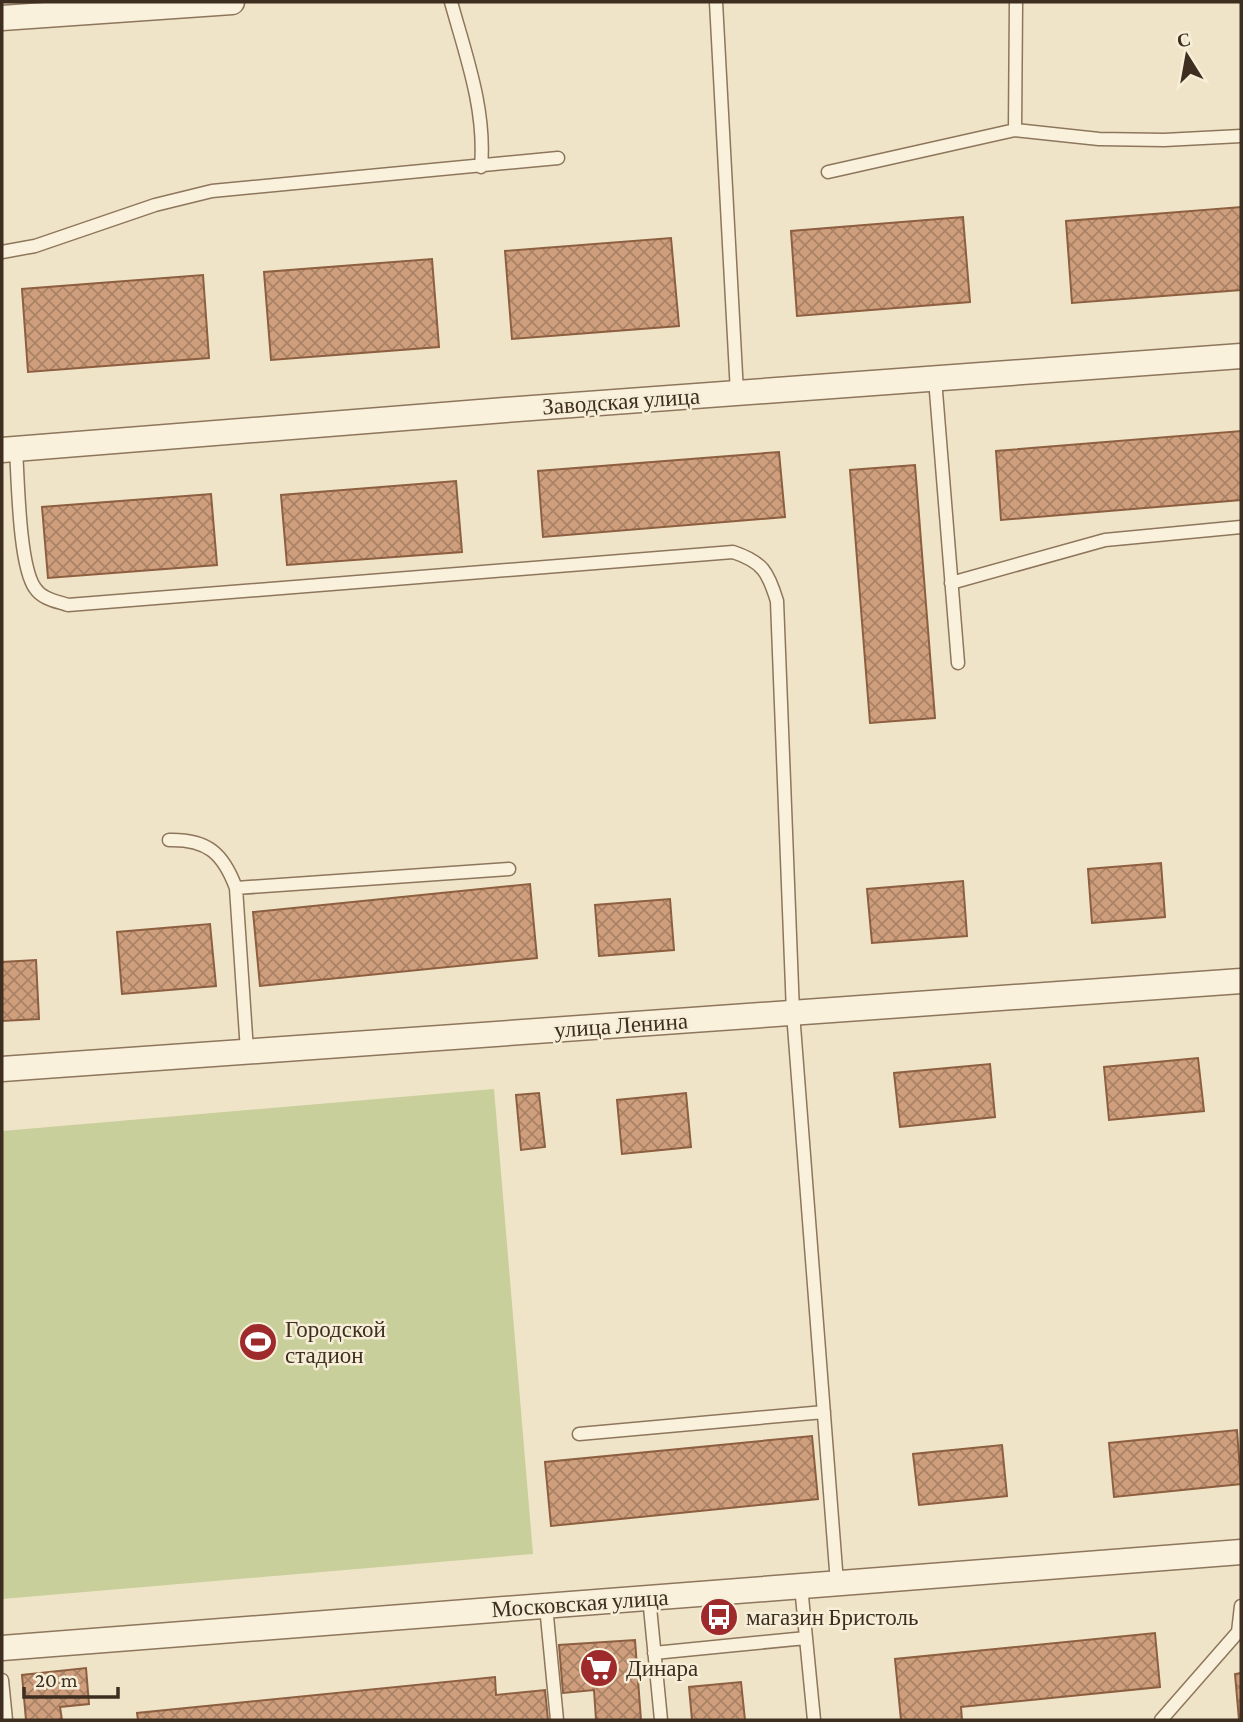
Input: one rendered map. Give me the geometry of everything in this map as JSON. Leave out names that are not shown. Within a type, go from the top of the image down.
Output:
[{"type":"street","points":[[2,18],[232,2]]},
{"type":"street","name":"Заводская улица","points":[[9,449],[1241,356]]},
{"type":"street","name":"улица Ленина","points":[[2,1069],[1241,981]]},
{"type":"street","name":"Московская улица","points":[[2,1648],[1241,1552]]},
{"type":"lane","points":[[451,2],[479,105],[483,145],[481,167]]},
{"type":"lane","points":[[716,2],[737,393]]},
{"type":"lane","points":[[1015,130],[1016,2]]},
{"type":"lane","points":[[828,173],[1015,130],[1099,139],[1164,140],[1241,136]]},
{"type":"lane","points":[[2,252],[53,240],[155,205],[212,191],[558,158]]},
{"type":"lane","points":[[935,379],[958,663]]},
{"type":"lane","points":[[9,449],[25,568],[35,588],[46,598],[68,605],[733,552],[753,559],[769,575],[777,601],[793,1013],[837,1583]]},
{"type":"lane","points":[[951,583],[1105,540],[1241,527]]},
{"type":"lane","points":[[169,840],[203,844],[217,853],[228,867],[236,888],[247,1051]]},
{"type":"lane","points":[[236,888],[509,869]]},
{"type":"lane","points":[[579,1434],[824,1412]]},
{"type":"lane","points":[[801,1586],[814,1720]]},
{"type":"lane","points":[[649,1597],[661,1720]]},
{"type":"lane","points":[[546,1606],[557,1720]]},
{"type":"lane","points":[[1161,1720],[1240,1632],[1241,1606]]},
{"type":"lane","points":[[654,1654],[806,1639]]},
{"type":"lane","points":[[2,1680],[6,1720]]},
{"type":"green space","name":"Городской стадион","points":[[494,1089],[533,1554],[2,1599],[2,1131]]},
{"type":"building","points":[[1241,207],[1241,290],[1072,303],[1066,221]]},
{"type":"building","points":[[963,217],[970,302],[797,316],[791,231]]},
{"type":"building","points":[[671,238],[679,326],[512,339],[505,251]]},
{"type":"building","points":[[432,259],[439,347],[271,360],[264,272]]},
{"type":"building","points":[[203,275],[209,358],[28,372],[22,289]]},
{"type":"building","points":[[1241,431],[1241,500],[1001,520],[996,451]]},
{"type":"building","points":[[779,452],[785,517],[543,537],[538,471]]},
{"type":"building","points":[[915,465],[935,718],[870,723],[850,470]]},
{"type":"building","points":[[456,481],[462,552],[287,565],[281,495]]},
{"type":"building","points":[[211,494],[217,565],[48,578],[42,507]]},
{"type":"building","points":[[1161,863],[1165,917],[1092,923],[1088,869]]},
{"type":"building","points":[[963,881],[967,936],[872,943],[867,889]]},
{"type":"building","points":[[530,884],[537,958],[260,986],[253,912]]},
{"type":"building","points":[[670,899],[674,950],[599,956],[595,905]]},
{"type":"building","points":[[210,924],[216,986],[122,994],[117,932]]},
{"type":"building","points":[[36,960],[39,1019],[2,1021],[2,962]]},
{"type":"building","points":[[1198,1058],[1204,1111],[1109,1120],[1104,1067]]},
{"type":"building","points":[[990,1064],[995,1117],[900,1127],[894,1073]]},
{"type":"building","points":[[539,1093],[545,1147],[521,1150],[516,1095]]},
{"type":"building","points":[[686,1093],[691,1147],[622,1154],[617,1100]]},
{"type":"building","points":[[1237,1430],[1241,1484],[1114,1497],[1109,1443]]},
{"type":"building","points":[[812,1436],[818,1499],[551,1526],[545,1462]]},
{"type":"building","points":[[1002,1445],[1007,1496],[919,1505],[913,1454]]},
{"type":"building","points":[[1155,1633],[1160,1687],[961,1707],[962,1720],[901,1720],[895,1659]]},
{"type":"building","name":"Динара","points":[[635,1640],[641,1720],[596,1720],[594,1690],[563,1693],[559,1645]]},
{"type":"building","points":[[86,1668],[89,1704],[60,1707],[62,1720],[26,1720],[22,1675]]},
{"type":"building","points":[[1241,1673],[1241,1720],[1239,1720],[1235,1674]]},
{"type":"building","points":[[495,1677],[496,1695],[545,1690],[548,1720],[138,1720],[137,1713]]},
{"type":"building","points":[[741,1682],[745,1720],[692,1720],[689,1687]]},
{"type":"place","name":"Городской стадион","points":[[258,1342]]},
{"type":"place","name":"магазин Бристоль","points":[[719,1617]]},
{"type":"place","name":"Динара","points":[[599,1668]]}]
